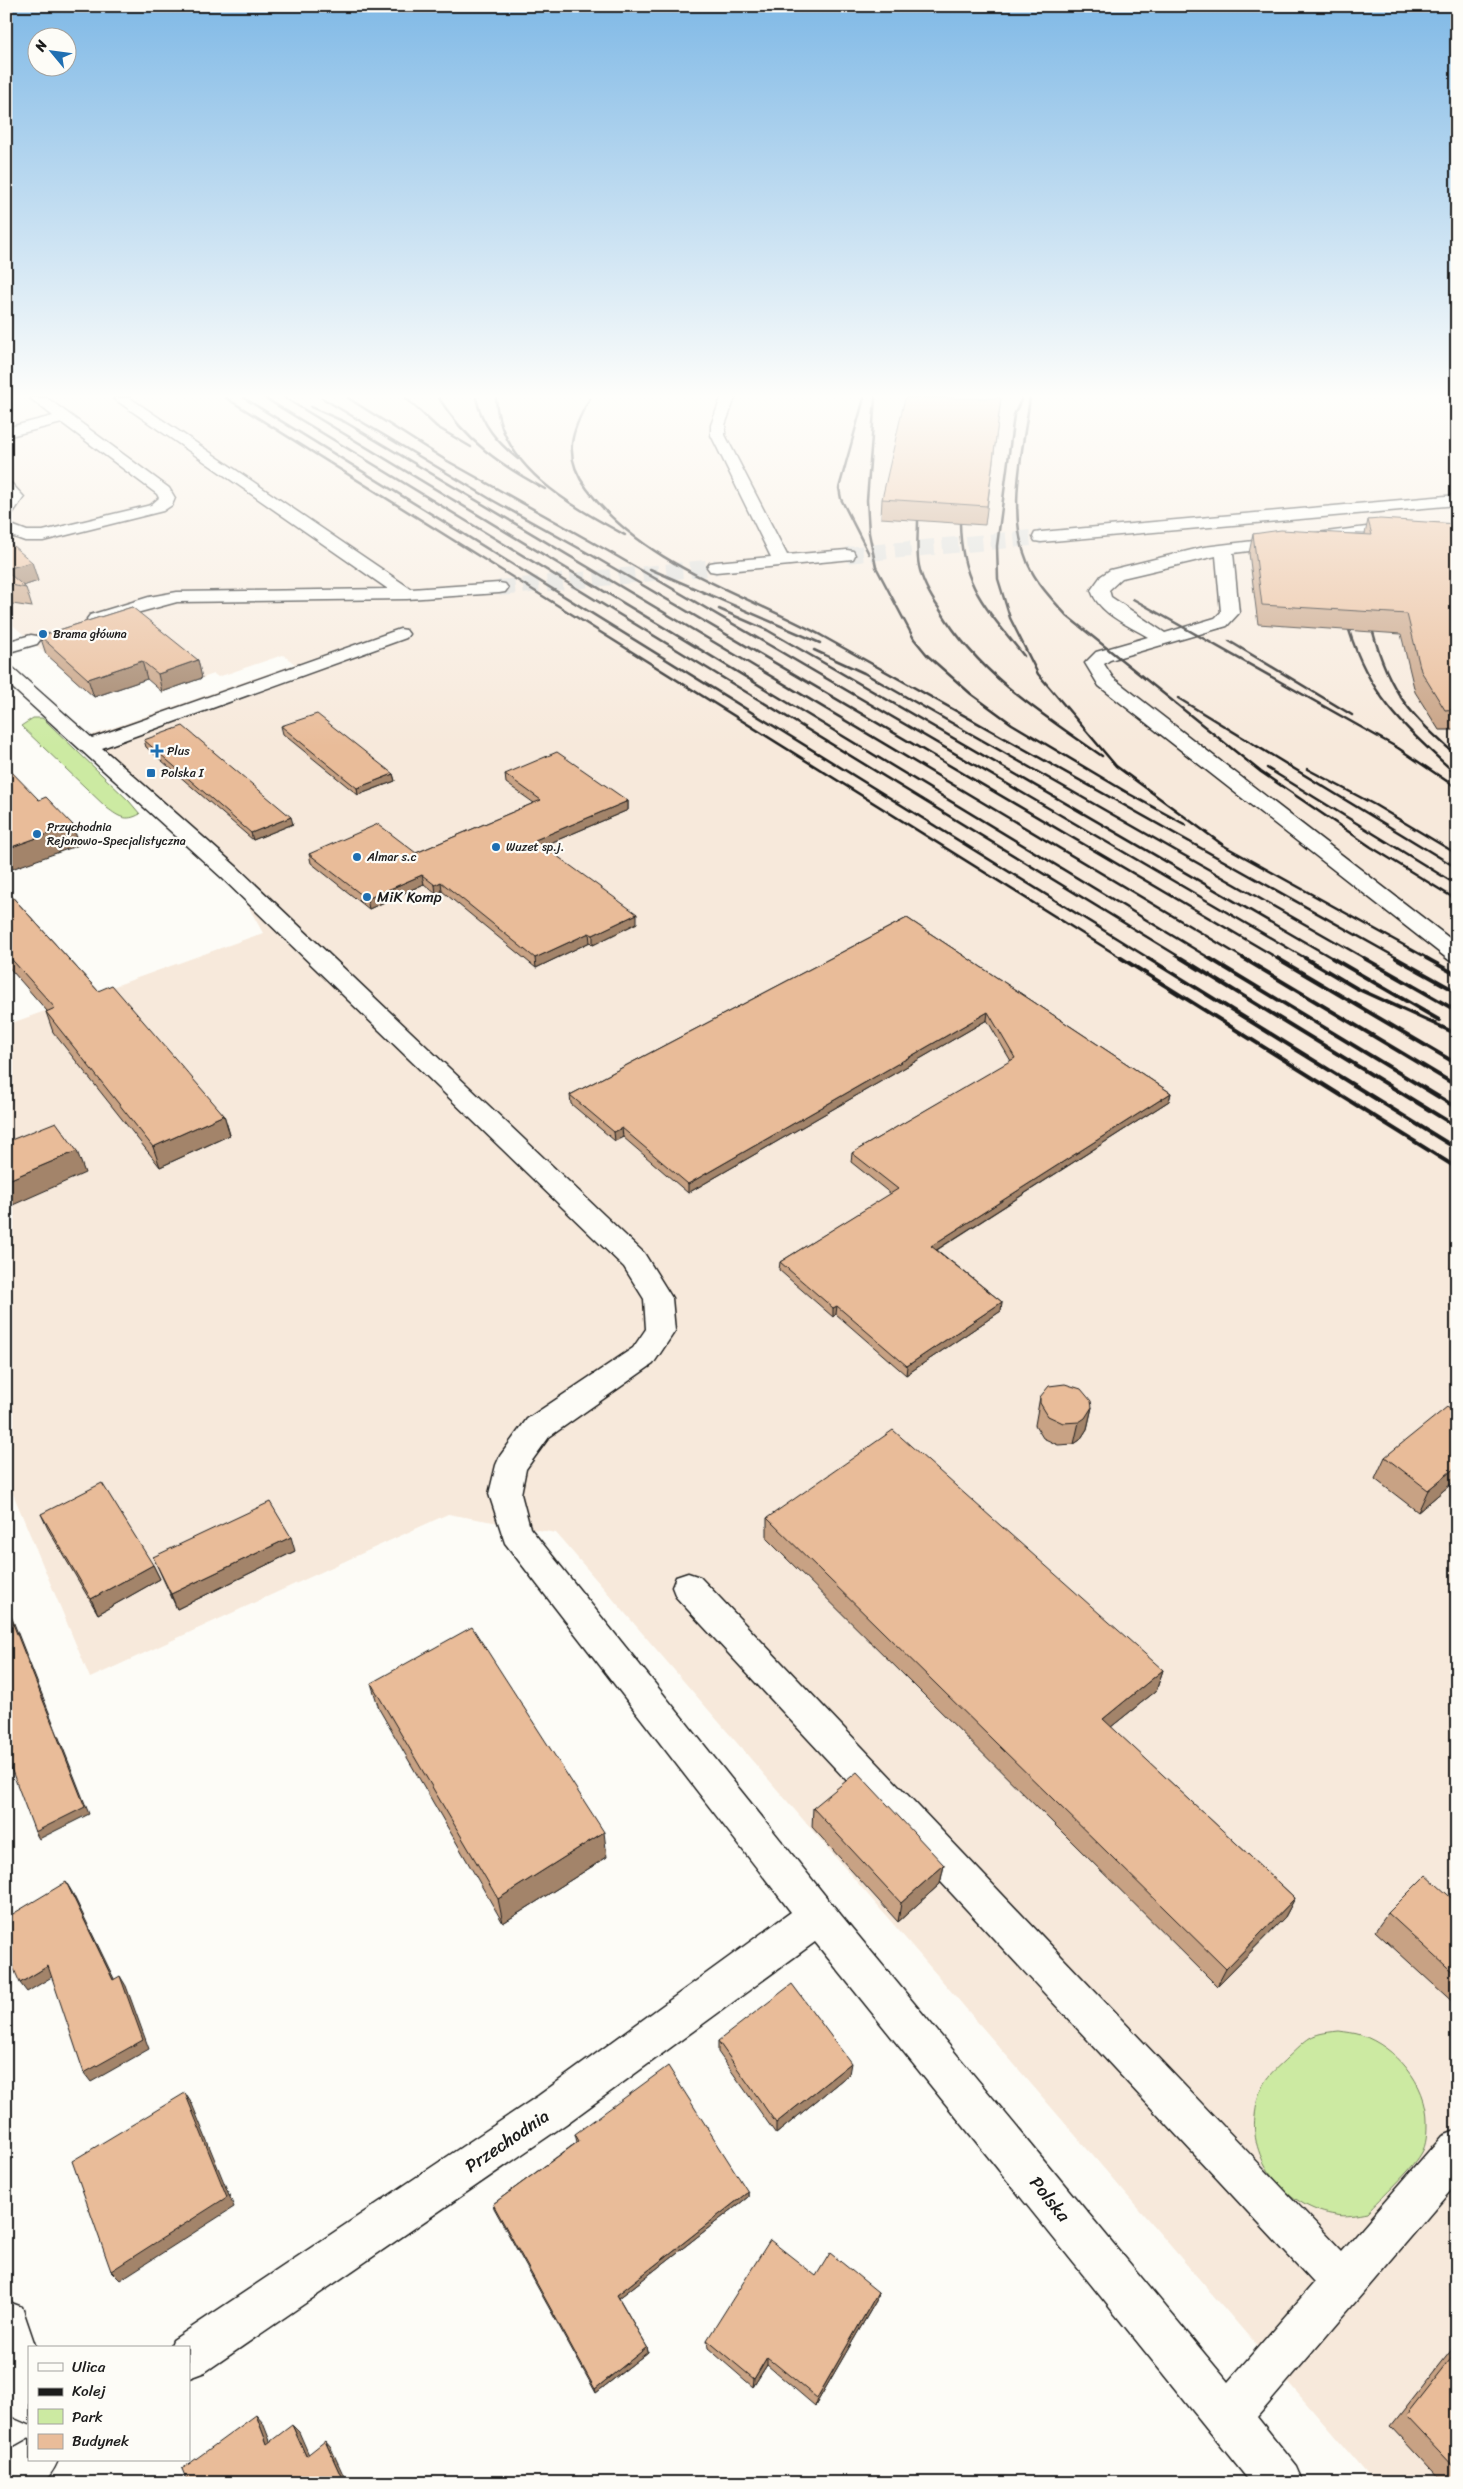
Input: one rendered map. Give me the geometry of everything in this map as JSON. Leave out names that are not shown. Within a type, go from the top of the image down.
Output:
[{"type":"street","points":[[6,528],[24,536],[43,536],[132,514]]},
{"type":"street","points":[[290,514],[407,594]]},
{"type":"street","points":[[758,514],[782,561]]},
{"type":"street","points":[[1041,537],[1298,514]]},
{"type":"street","points":[[1164,640],[1110,606],[1103,599],[1100,590],[1116,574],[1126,570],[1224,549],[1391,529],[1457,530]]},
{"type":"street","points":[[1224,549],[1230,613],[1227,618],[1221,622],[1164,640],[1103,656],[1094,663],[1096,670],[1106,682],[1457,955]]},
{"type":"street","points":[[716,567],[847,555]]},
{"type":"street","points":[[76,626],[154,601],[177,597],[407,594],[499,588]]},
{"type":"street","points":[[89,746],[400,634]]},
{"type":"street","points":[[6,648],[31,640]]},
{"type":"street","name":"Polska","points":[[6,672],[229,872],[634,1260],[658,1298],[661,1331],[643,1356],[538,1428],[511,1465],[505,1494],[516,1534],[818,1916],[1281,2483]]},
{"type":"street","points":[[688,1587],[1343,2283]]},
{"type":"street","name":"Przechodnia","points":[[190,2355],[552,2110],[818,1916]]},
{"type":"street","points":[[1228,2417],[1457,2151]]},
{"type":"street","points":[[6,2322],[28,2398]]},
{"type":"street","points":[[6,2479],[32,2462]]},
{"type":"shaded area","points":[[6,514],[1457,514],[1457,2483],[1375,2483],[556,1533],[448,1514],[90,1678],[6,1477],[6,1025],[263,933],[229,872],[81,739],[295,664],[283,655],[218,677],[214,674],[162,692],[137,671],[122,687],[94,697],[6,619]]},
{"type":"green space","points":[[33,718],[42,718],[47,722],[129,801],[140,814],[127,818],[115,814],[107,808],[21,726]]},
{"type":"green space","points":[[1339,2031],[1359,2034],[1386,2048],[1397,2058],[1407,2069],[1422,2094],[1426,2107],[1427,2121],[1424,2146],[1421,2154],[1410,2168],[1367,2213],[1348,2216],[1319,2211],[1303,2204],[1289,2193],[1276,2181],[1266,2166],[1255,2134],[1255,2116],[1258,2099],[1262,2087],[1269,2076],[1300,2045],[1310,2038],[1315,2035]]},
{"type":"building","points":[[1380,519],[1457,524],[1457,709],[1445,710],[1421,671],[1407,614],[1262,605],[1253,534],[1281,530],[1372,535],[1368,520]]},
{"type":"building","points":[[6,540],[32,562],[6,569]]},
{"type":"building","points":[[6,571],[26,588],[6,584]]},
{"type":"building","points":[[132,607],[198,660],[158,674],[142,661],[88,679],[40,636]]},
{"type":"building","points":[[317,714],[393,774],[357,788],[281,726]]},
{"type":"building","points":[[183,726],[291,817],[251,833],[144,740]]},
{"type":"building","points":[[557,752],[628,801],[535,840],[637,914],[593,935],[589,933],[535,958],[441,882],[435,885],[422,875],[367,899],[309,854],[378,824],[416,853],[541,800],[505,774]]},
{"type":"building","points":[[6,766],[39,800],[46,797],[73,825],[6,849]]},
{"type":"building","points":[[6,890],[98,991],[112,985],[224,1115],[153,1147],[46,1012],[55,1008],[6,953]]},
{"type":"building","points":[[907,918],[1171,1093],[931,1246],[1002,1302],[907,1366],[837,1306],[833,1308],[780,1262],[898,1189],[852,1153],[1015,1058],[988,1012],[688,1184],[622,1128],[614,1132],[570,1095]]},
{"type":"building","points":[[56,1122],[77,1151],[6,1181],[6,1142]]},
{"type":"building","points":[[1065,1384],[1081,1389],[1091,1401],[1092,1407],[1085,1418],[1079,1422],[1063,1423],[1048,1416],[1040,1403],[1040,1397],[1049,1386]]},
{"type":"building","points":[[1447,1407],[1457,1414],[1457,1466],[1428,1490],[1385,1457]]},
{"type":"building","points":[[893,1430],[1163,1670],[1103,1719],[1295,1898],[1226,1969],[767,1518]]},
{"type":"building","points":[[102,1483],[153,1565],[91,1599],[41,1514]]},
{"type":"building","points":[[270,1502],[291,1537],[171,1594],[153,1557]]},
{"type":"building","points":[[6,1606],[85,1807],[35,1832],[6,1755]]},
{"type":"building","points":[[472,1627],[604,1832],[498,1899],[371,1683]]},
{"type":"building","points":[[857,1772],[944,1865],[901,1903],[813,1808]]},
{"type":"building","points":[[1426,1875],[1457,1903],[1457,1976],[1388,1913]]},
{"type":"building","points":[[66,1882],[113,1980],[120,1976],[143,2040],[84,2073],[48,1966],[20,1983],[6,1951],[6,1918]]},
{"type":"building","points":[[792,1984],[851,2063],[776,2123],[718,2041]]},
{"type":"building","points":[[668,2066],[748,2192],[617,2295],[647,2347],[595,2389],[493,2204],[579,2141],[575,2134]]},
{"type":"building","points":[[185,2093],[227,2197],[111,2271],[72,2161]]},
{"type":"building","points":[[770,2240],[816,2276],[830,2253],[878,2292],[817,2398],[767,2357],[754,2379],[707,2340]]},
{"type":"building","points":[[1457,2351],[1457,2470],[1406,2416]]},
{"type":"building","points":[[256,2415],[267,2444],[292,2425],[306,2456],[325,2441],[344,2483],[188,2483],[182,2469]]},
{"type":"tunnel","points":[[847,555],[1041,537]]},
{"type":"tunnel","points":[[499,588],[716,567]]},
{"type":"railway","points":[[412,514],[1123,959]]},
{"type":"railway","points":[[432,514],[1150,959]]},
{"type":"railway","points":[[455,514],[1183,959]]},
{"type":"railway","points":[[477,514],[1211,959]]},
{"type":"railway","points":[[499,514],[1245,959]]},
{"type":"railway","points":[[518,514],[593,556],[1279,959]]},
{"type":"railway","points":[[542,514],[1307,959]]},
{"type":"railway","points":[[589,514],[625,535]]},
{"type":"railway","points":[[608,514],[637,538],[666,558],[824,637],[1399,959]]},
{"type":"railway","points":[[849,514],[869,554]]},
{"type":"railway","points":[[868,514],[869,533],[876,567],[914,639],[928,656],[971,694],[1012,724],[1128,793]]},
{"type":"railway","points":[[1001,514],[997,546],[998,579],[1010,618],[1038,674],[1116,766],[1223,845]]},
{"type":"railway","points":[[1018,514],[1021,544],[1028,564],[1036,578],[1067,616],[1261,772],[1371,847],[1457,900]]},
{"type":"railway","points":[[918,520],[918,555],[922,577],[933,600],[956,633],[973,654],[1013,691],[1102,756]]},
{"type":"railway","points":[[960,523],[965,564],[978,596],[1024,656]]},
{"type":"railway","points":[[650,569],[820,643]]},
{"type":"railway","points":[[1133,599],[1398,748],[1457,788]]},
{"type":"railway","points":[[719,609],[767,630],[1334,959]]},
{"type":"railway","points":[[1349,630],[1358,654],[1379,693],[1406,726],[1457,775]]},
{"type":"railway","points":[[1373,632],[1379,653],[1394,687],[1414,715],[1457,756]]},
{"type":"railway","points":[[1229,641],[1352,715]]},
{"type":"railway","points":[[814,650],[864,673],[1366,959]]},
{"type":"railway","points":[[1178,698],[1457,868]]},
{"type":"railway","points":[[1267,768],[1457,885]]},
{"type":"railway","points":[[1307,769],[1375,805],[1457,854]]},
{"type":"railway","points":[[1122,790],[1186,825]]},
{"type":"railway","points":[[1219,843],[1429,959]]},
{"type":"railway","points":[[1121,958],[1457,1168]]},
{"type":"railway","points":[[1148,958],[1457,1149]]},
{"type":"railway","points":[[1181,958],[1457,1127]]},
{"type":"railway","points":[[1209,958],[1457,1108]]},
{"type":"railway","points":[[1243,958],[1457,1086]]},
{"type":"railway","points":[[1277,958],[1457,1064]]},
{"type":"railway","points":[[1305,958],[1356,988],[1457,1034]]},
{"type":"railway","points":[[1332,958],[1439,1020]]},
{"type":"railway","points":[[1364,958],[1457,1011]]},
{"type":"railway","points":[[1396,958],[1457,992]]},
{"type":"railway","points":[[1426,958],[1457,975]]},
{"type":"place","name":"Brama główna","points":[[43,634]]},
{"type":"place","name":"Plus","points":[[157,751]]},
{"type":"place","name":"Polska I","points":[[151,773]]},
{"type":"place","name":"Przychodnia Rejonowo-Specjalistyczna","points":[[37,834]]},
{"type":"place","name":"Wuzet sp.j.","points":[[496,847]]},
{"type":"place","name":"Almar s.c","points":[[357,857]]},
{"type":"place","name":"MiK Komp","points":[[367,897]]}]
